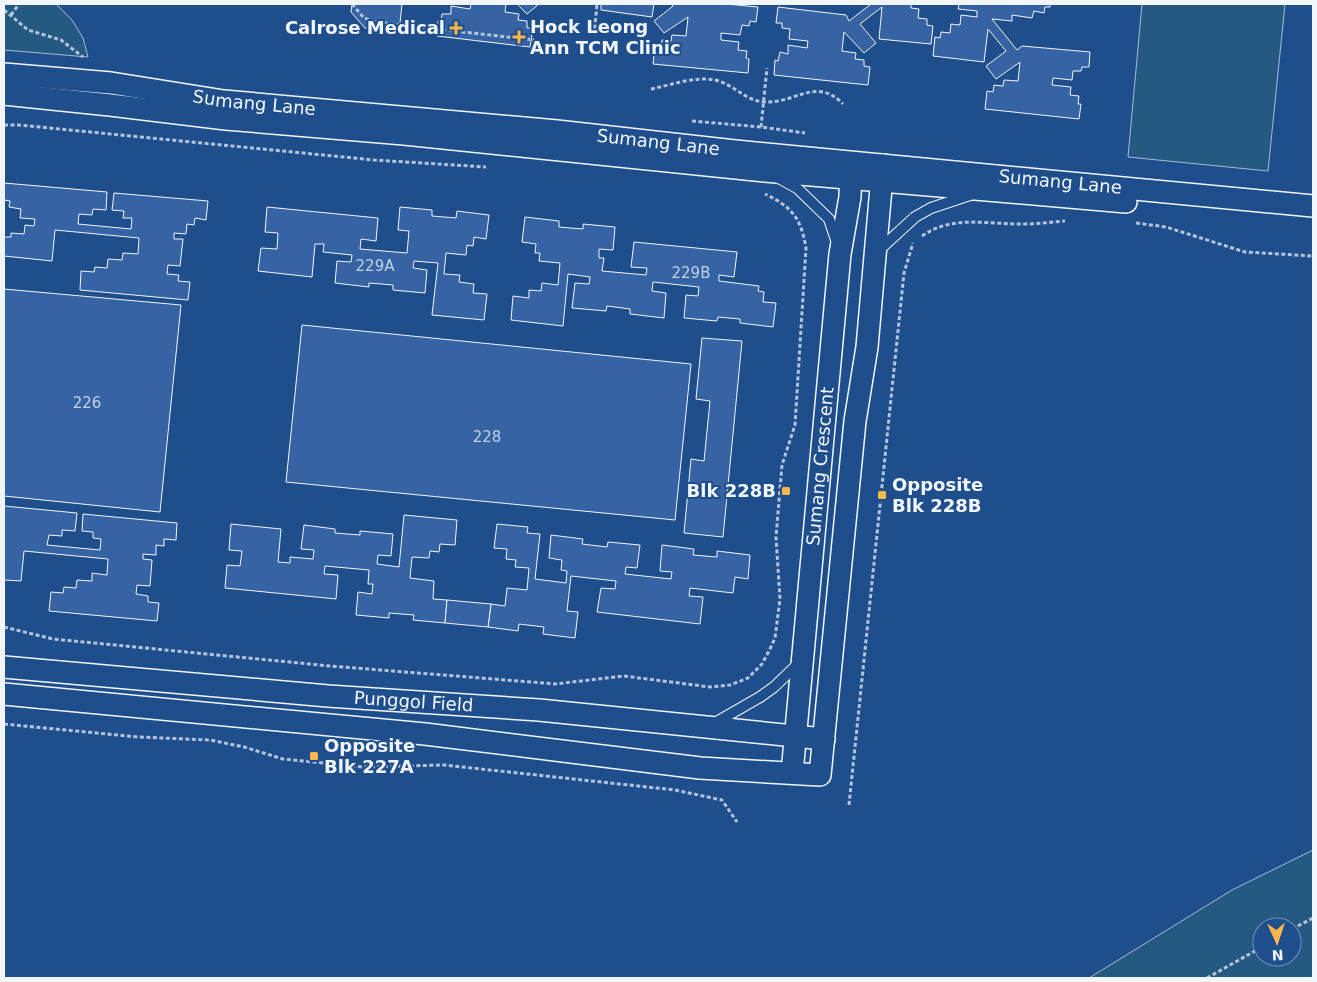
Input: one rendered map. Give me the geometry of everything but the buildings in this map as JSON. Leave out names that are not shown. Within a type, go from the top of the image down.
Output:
[{"type":"street","name":"Sumang Lane","points":[[4,74],[111,94],[226,119],[404,134],[765,171],[851,170]]},
{"type":"street","name":"Sumang Lane","points":[[4,94],[111,94],[224,101],[557,132],[882,173],[1313,206]]},
{"type":"street","name":"Sumang Crescent","points":[[792,773],[840,254],[850,197],[851,170]]},
{"type":"street","name":"Sumang Lane","points":[[882,173],[986,190],[1313,219]]},
{"type":"street","name":"Sumang Crescent","points":[[820,775],[855,421],[867,346],[882,173]]},
{"type":"street","name":"Punggol Field","points":[[4,667],[318,695],[539,710],[824,739]]},
{"type":"street","name":"Punggol Field","points":[[4,694],[425,734],[700,768],[820,775]]},
{"type":"lane","points":[[765,171],[797,188],[829,219],[840,254]]},
{"type":"lane","points":[[874,254],[915,217],[931,208],[986,190]]},
{"type":"lane","points":[[708,727],[760,697],[774,687],[804,659]]},
{"type":"path","points":[[11,15],[19,4]]},
{"type":"path","points":[[352,4],[364,18],[376,22],[534,40]]},
{"type":"path","points":[[594,35],[597,4]]},
{"type":"path","points":[[4,10],[28,30],[61,40],[88,61]]},
{"type":"path","points":[[761,127],[767,68]]},
{"type":"path","points":[[651,89],[684,82],[716,80],[748,97],[763,102],[783,101],[814,91],[834,94],[843,104]]},
{"type":"path","points":[[4,125],[193,141],[374,160],[491,168]]},
{"type":"path","points":[[4,627],[53,639],[330,666],[556,684],[624,676],[710,687],[730,685],[748,678],[762,664],[775,638],[780,599],[776,537],[782,465],[795,425],[806,248],[804,233],[799,220],[784,204],[758,192]]},
{"type":"path","points":[[850,805],[904,273],[913,243],[930,230],[955,222],[1026,224],[1070,221]]},
{"type":"path","points":[[1126,222],[1166,227],[1245,252],[1313,256]]},
{"type":"path","points":[[4,724],[138,737],[210,740],[244,747],[283,759],[324,764],[363,767],[444,765],[676,790],[722,800],[737,822]]},
{"type":"path","points":[[1207,978],[1252,952]]},
{"type":"shaded area","points":[[4,4],[56,4],[72,20],[83,38],[88,57],[4,50]]},
{"type":"shaded area","points":[[1142,4],[1285,4],[1268,171],[1128,157]]},
{"type":"shaded area","points":[[1313,850],[1313,978],[1089,978],[1232,890]]},
{"type":"place","name":"Calrose Medical","points":[[456,28]]},
{"type":"place","name":"Hock Leong Ann TCM Clinic","points":[[519,37]]},
{"type":"place","name":"Blk 228B","points":[[786,491]]},
{"type":"place","name":"Opposite Blk 228B","points":[[882,495]]},
{"type":"place","name":"Opposite Blk 227A","points":[[314,756]]}]
